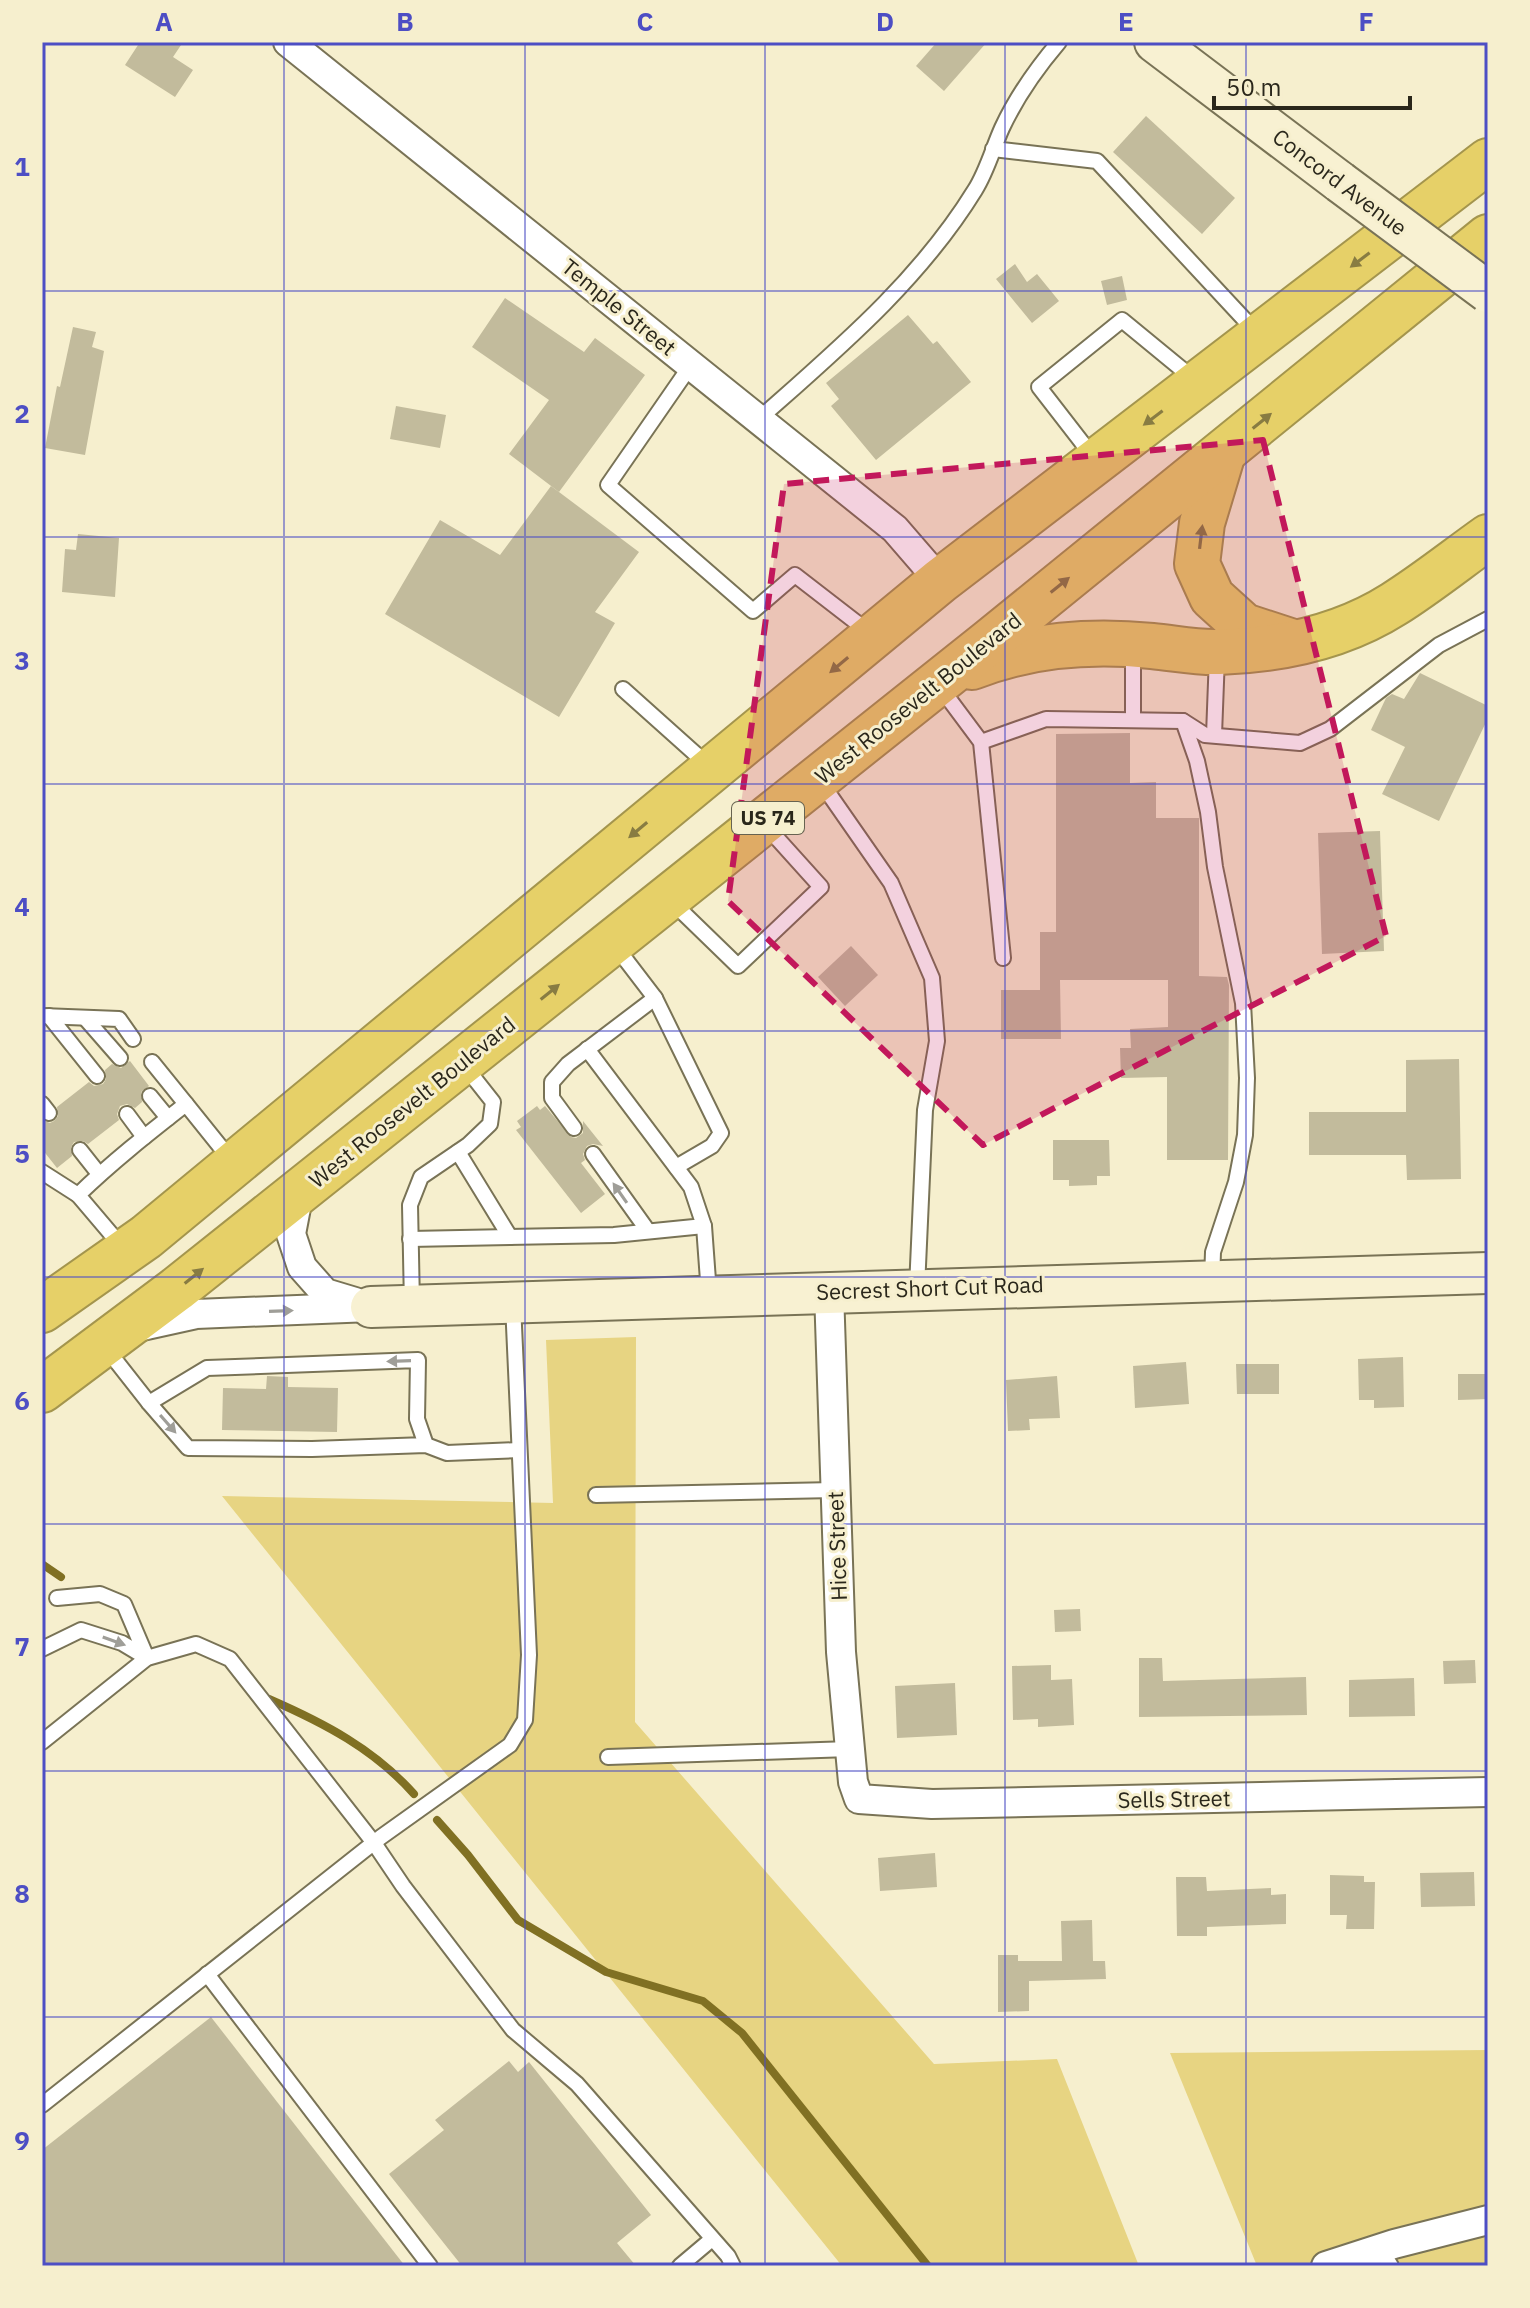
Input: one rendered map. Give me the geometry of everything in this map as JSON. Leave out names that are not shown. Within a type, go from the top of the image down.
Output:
[{"type":"highway","points":[[42,1310],[126,1251],[234,1164],[940,581],[1488,161]]},
{"type":"highway","name":"West Roosevelt Boulevard","points":[[42,1390],[177,1289],[763,823],[1488,237]]},
{"type":"highway","points":[[1223,453],[1202,523],[1197,564],[1231,639]]},
{"type":"highway","points":[[940,681],[1005,654],[1063,643],[1140,645],[1154,628],[1165,621],[1186,619],[1231,639],[1296,643],[1337,632],[1392,605],[1488,537]]},
{"type":"street","name":"Temple Street","points":[[288,42],[895,529],[940,581]]},
{"type":"street","name":"Concord Avenue","points":[[1155,42],[1488,292]]},
{"type":"street","name":"Secrest Short Cut Road","points":[[299,1192],[291,1234],[302,1267],[325,1293],[371,1307]]},
{"type":"street","name":"Secrest Short Cut Road","points":[[112,1337],[196,1314],[829,1291],[1488,1273]]},
{"type":"street","name":"Hice Street","points":[[829,1291],[841,1652],[853,1782],[859,1799]]},
{"type":"street","name":"Sells Street","points":[[859,1799],[932,1804],[1488,1792]]},
{"type":"street","points":[[1326,2266],[1385,2257],[1488,2220]]},
{"type":"lane","points":[[759,419],[856,333],[932,253],[977,187],[1026,83],[1059,42]]},
{"type":"lane","points":[[993,149],[1097,161],[1260,337]]},
{"type":"lane","points":[[1097,461],[1039,387],[1122,320],[1198,383]]},
{"type":"lane","points":[[691,365],[608,485],[753,611],[795,575],[873,636]]},
{"type":"lane","points":[[981,742],[1046,719],[1183,721],[1205,735],[1300,743],[1330,729],[1439,645],[1488,619]]},
{"type":"lane","points":[[1214,735],[1231,639]]},
{"type":"lane","points":[[1133,720],[1140,645]]},
{"type":"lane","points":[[940,681],[981,742],[1003,958]]},
{"type":"lane","points":[[623,689],[713,769]]},
{"type":"lane","points":[[1183,721],[1203,787],[1215,867],[1243,1003],[1247,1078],[1245,1135],[1236,1182],[1213,1252],[1212,1281]]},
{"type":"lane","points":[[818,778],[891,883],[932,978],[937,1041],[925,1110],[917,1289]]},
{"type":"lane","points":[[668,898],[738,966],[821,887],[763,823]]},
{"type":"lane","points":[[612,942],[655,998],[721,1133],[712,1146],[676,1167]]},
{"type":"lane","points":[[574,1128],[552,1098],[552,1082],[568,1064],[655,998]]},
{"type":"lane","points":[[46,1016],[119,1019],[133,1039]]},
{"type":"lane","points":[[46,1016],[97,1076]]},
{"type":"lane","points":[[85,1018],[120,1058]]},
{"type":"lane","points":[[587,1049],[691,1187],[704,1226],[709,1295]]},
{"type":"lane","points":[[152,1062],[234,1164]]},
{"type":"lane","points":[[412,1305],[410,1205],[421,1177],[458,1152],[490,1124],[493,1102],[462,1063]]},
{"type":"lane","points":[[150,1096],[168,1118]]},
{"type":"lane","points":[[78,1195],[99,1174],[186,1104]]},
{"type":"lane","points":[[127,1114],[144,1137]]},
{"type":"lane","points":[[80,1150],[99,1174]]},
{"type":"lane","points":[[458,1152],[510,1237]]},
{"type":"lane","points":[[593,1154],[648,1231]]},
{"type":"lane","points":[[42,1172],[78,1195],[126,1251]]},
{"type":"lane","points":[[410,1239],[614,1235],[704,1226]]},
{"type":"lane","points":[[42,2105],[374,1843],[510,1745],[525,1720],[529,1655],[513,1302]]},
{"type":"lane","points":[[112,1337],[149,1403],[188,1448],[312,1449],[426,1445],[447,1453],[519,1450]]},
{"type":"lane","points":[[149,1403],[207,1368],[418,1360],[417,1419],[426,1445]]},
{"type":"lane","points":[[596,1495],[835,1490]]},
{"type":"lane","points":[[57,1598],[100,1594],[124,1604],[147,1658]]},
{"type":"lane","points":[[42,1649],[81,1630],[122,1643],[147,1658]]},
{"type":"lane","points":[[42,1742],[147,1658],[196,1644],[230,1659],[374,1843],[513,2030],[577,2084],[728,2256],[733,2266]]},
{"type":"lane","points":[[608,1757],[850,1749]]},
{"type":"lane","points":[[207,1974],[430,2266]]},
{"type":"lane","points":[[680,2266],[712,2239]]},
{"type":"highlighted area","points":[[1263,440],[1386,936],[983,1145],[728,901],[784,484]]},
{"type":"shaded area","points":[[636,1337],[635,1722],[934,2064],[1057,2059],[1139,2266],[842,2266],[222,1496],[553,1503],[546,1340]]},
{"type":"shaded area","points":[[1488,2050],[1488,2266],[1257,2266],[1170,2053]]},
{"type":"building","points":[[140,42],[183,42],[173,57],[193,70],[175,97],[125,65]]},
{"type":"building","points":[[937,42],[987,42],[944,91],[916,66]]},
{"type":"building","points":[[1146,116],[1235,198],[1202,234],[1113,152]]},
{"type":"building","points":[[1015,264],[1027,282],[1037,274],[1059,301],[1032,323],[996,279]]},
{"type":"building","points":[[1122,276],[1127,300],[1107,305],[1101,281]]},
{"type":"building","points":[[505,298],[584,352],[595,338],[645,375],[559,492],[509,454],[549,400],[472,347]]},
{"type":"building","points":[[908,315],[933,344],[937,341],[971,382],[876,460],[831,406],[839,399],[826,383]]},
{"type":"building","points":[[73,327],[96,332],[92,347],[104,351],[85,455],[45,448]]},
{"type":"building","points":[[396,406],[446,415],[440,448],[390,439]]},
{"type":"building","points":[[551,486],[639,552],[595,612],[615,623],[559,717],[385,614],[440,520],[500,555]]},
{"type":"building","points":[[78,534],[119,538],[115,597],[62,592],[65,549],[76,550]]},
{"type":"building","points":[[1420,673],[1488,706],[1488,718],[1439,821],[1382,794],[1405,747],[1371,730],[1386,698],[1392,694],[1404,699]]},
{"type":"building","points":[[1130,733],[1130,783],[1156,782],[1156,818],[1199,818],[1199,976],[1227,977],[1229,985],[1228,1160],[1167,1160],[1167,1077],[1121,1078],[1120,1048],[1131,1048],[1130,1029],[1168,1027],[1168,980],[1060,980],[1061,1039],[1001,1039],[1001,990],[1040,990],[1040,932],[1056,932],[1056,734]]},
{"type":"building","points":[[1380,831],[1384,951],[1322,954],[1318,833]]},
{"type":"building","points":[[851,946],[878,975],[845,1006],[818,977]]},
{"type":"building","points":[[1459,1059],[1461,1179],[1407,1180],[1406,1155],[1309,1155],[1309,1112],[1406,1112],[1406,1060]]},
{"type":"building","points":[[130,1061],[149,1086],[141,1092],[142,1102],[135,1108],[127,1104],[120,1106],[117,1114],[119,1120],[88,1144],[74,1142],[72,1156],[57,1168],[42,1149],[42,1120],[54,1121],[58,1116],[57,1107],[89,1082],[94,1086],[103,1084],[105,1070],[112,1064],[121,1068]]},
{"type":"building","points":[[537,1106],[540,1110],[545,1106],[571,1137],[576,1138],[583,1133],[583,1121],[603,1146],[587,1146],[583,1154],[585,1160],[581,1163],[605,1194],[581,1213],[516,1130],[521,1127],[517,1121]]},
{"type":"building","points":[[1053,1140],[1109,1140],[1110,1176],[1097,1176],[1097,1185],[1069,1186],[1069,1180],[1053,1180]]},
{"type":"building","points":[[1403,1357],[1404,1407],[1374,1408],[1374,1400],[1359,1400],[1358,1359]]},
{"type":"building","points":[[1186,1362],[1189,1404],[1135,1408],[1133,1366]]},
{"type":"building","points":[[1236,1364],[1279,1364],[1279,1394],[1237,1394]]},
{"type":"building","points":[[1458,1374],[1488,1374],[1488,1399],[1458,1400]]},
{"type":"building","points":[[267,1376],[288,1377],[288,1387],[338,1388],[337,1432],[222,1430],[223,1388],[266,1389]]},
{"type":"building","points":[[1057,1376],[1060,1418],[1029,1419],[1030,1430],[1008,1431],[1006,1380]]},
{"type":"building","points":[[1080,1609],[1081,1631],[1055,1632],[1054,1610]]},
{"type":"building","points":[[1139,1658],[1162,1658],[1163,1681],[1306,1677],[1307,1715],[1139,1717]]},
{"type":"building","points":[[1475,1660],[1476,1683],[1444,1684],[1443,1661]]},
{"type":"building","points":[[1051,1665],[1051,1680],[1072,1679],[1074,1725],[1038,1727],[1038,1719],[1013,1720],[1012,1666]]},
{"type":"building","points":[[1414,1678],[1415,1716],[1349,1717],[1349,1680]]},
{"type":"building","points":[[955,1683],[957,1735],[897,1738],[895,1686]]},
{"type":"building","points":[[935,1853],[937,1887],[880,1891],[878,1858]]},
{"type":"building","points":[[1474,1872],[1475,1906],[1421,1907],[1420,1873]]},
{"type":"building","points":[[1330,1875],[1364,1876],[1364,1882],[1375,1882],[1374,1929],[1346,1929],[1347,1915],[1330,1915]]},
{"type":"building","points":[[1176,1877],[1206,1877],[1207,1891],[1271,1888],[1271,1895],[1286,1894],[1286,1924],[1207,1927],[1207,1936],[1177,1936]]},
{"type":"building","points":[[1092,1920],[1093,1961],[1105,1961],[1106,1979],[1029,1981],[1029,2011],[998,2012],[998,1955],[1018,1955],[1018,1961],[1062,1961],[1061,1921]]},
{"type":"building","points":[[211,2017],[405,2266],[42,2266],[42,2150]]},
{"type":"building","points":[[509,2061],[518,2072],[529,2062],[651,2215],[617,2243],[636,2266],[462,2266],[389,2174],[444,2130],[435,2120]]},
{"type":"waterway","points":[[42,1564],[61,1577]]},
{"type":"waterway","points":[[269,1699],[365,1750],[414,1794]]},
{"type":"waterway","points":[[437,1820],[518,1920],[606,1972],[703,2001],[742,2033],[928,2266]]}]
